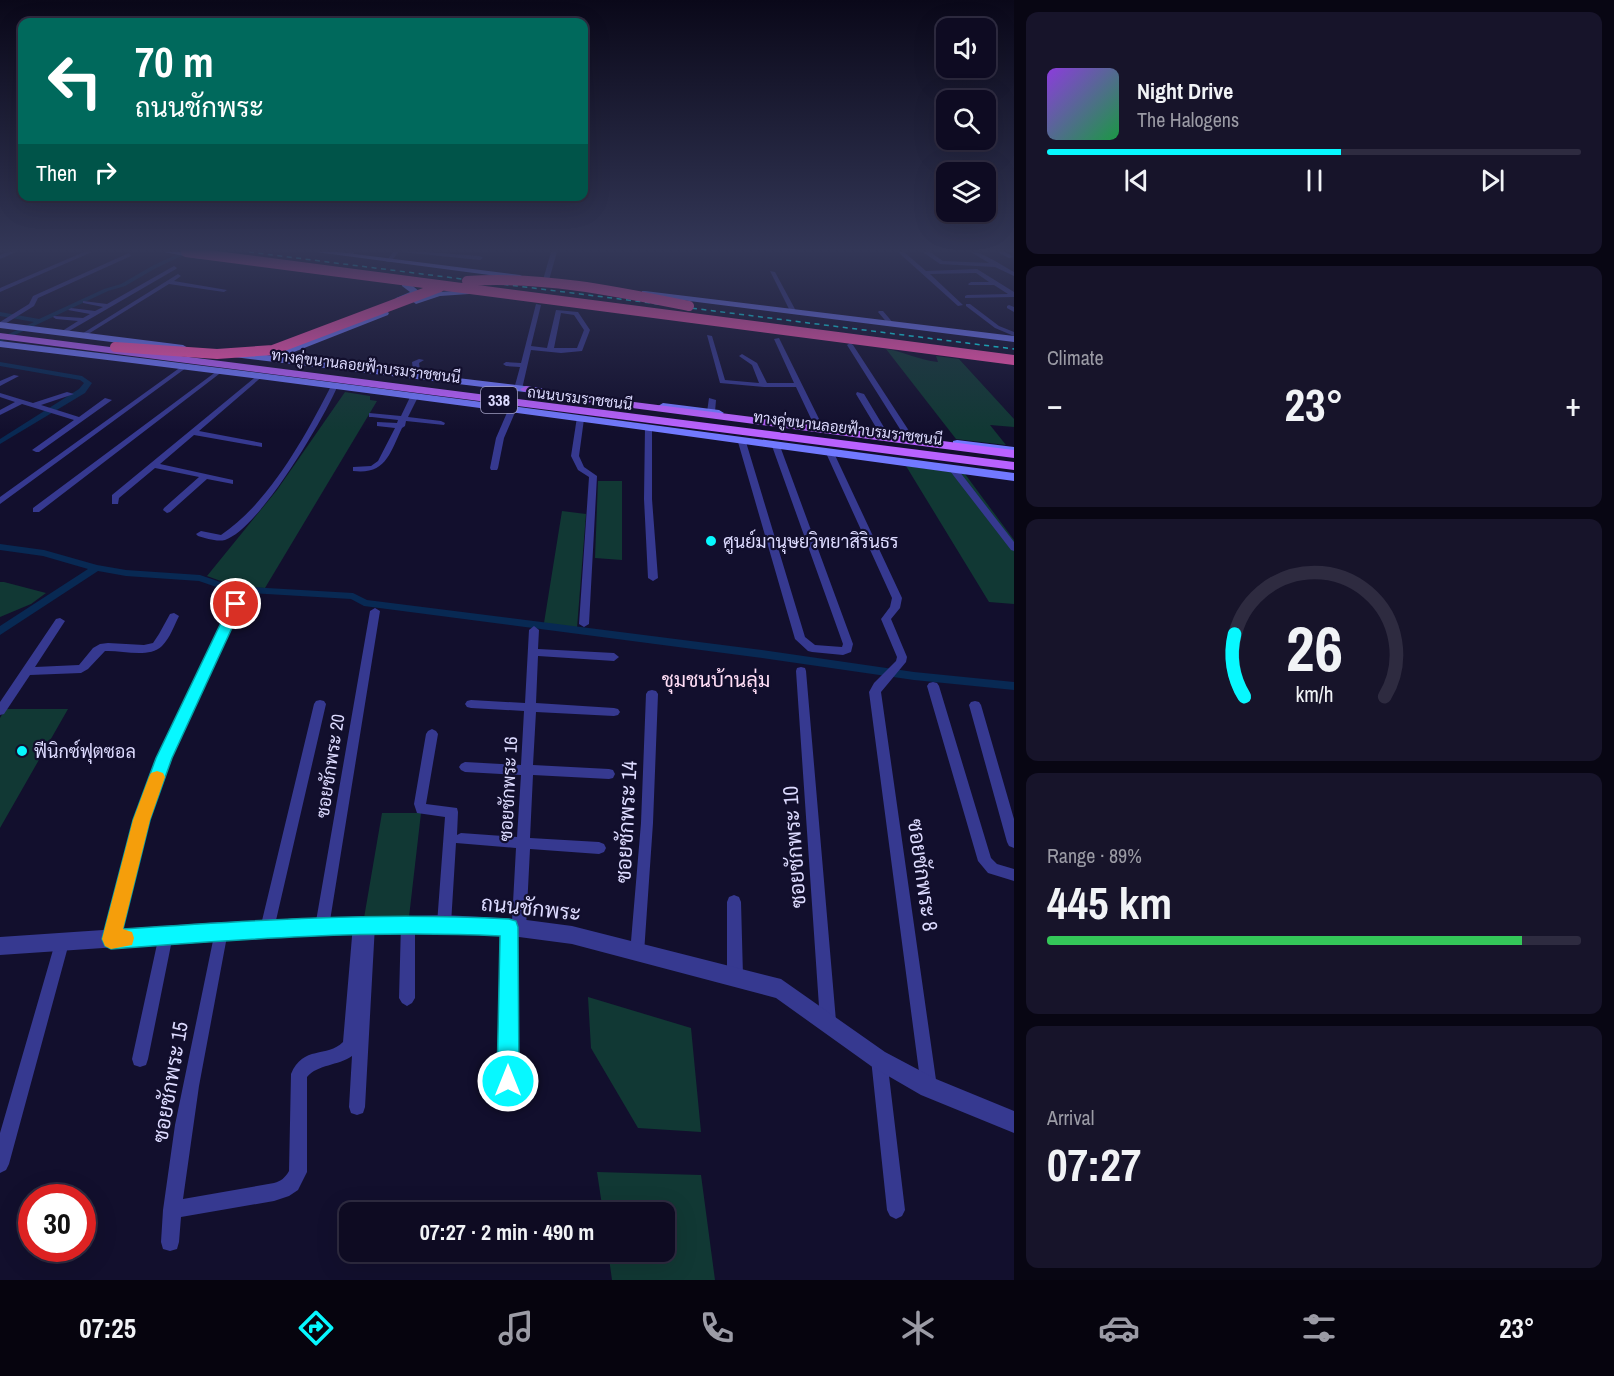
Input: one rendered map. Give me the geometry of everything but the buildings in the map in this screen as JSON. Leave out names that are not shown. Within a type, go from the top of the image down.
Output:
[{"type":"highway","points":[[116,347],[217,354],[277,349],[376,312]]},
{"type":"highway","points":[[643,312],[1014,360]]},
{"type":"highway","points":[[667,312],[1014,360]]},
{"type":"highway","points":[[712,312],[803,330]]},
{"type":"main road","points":[[231,354],[272,346],[369,312]]},
{"type":"main road","points":[[272,346],[272,350],[290,350],[390,312]]},
{"type":"main road","points":[[617,312],[956,356],[1014,360]]},
{"type":"main road","points":[[793,312],[1014,339]]},
{"type":"main road","name":"338","points":[[8,334],[62,333],[182,347],[818,425],[909,437],[1014,456]]},
{"type":"main road","name":"ทางคู่ขนานลอยฟ้าบรมราชชนนี","points":[[8,334],[998,462],[1014,468]]},
{"type":"main road","name":"ทางคู่ขนานลอยฟ้าบรมราชชนนี","points":[[8,334],[998,462],[1014,456]]},
{"type":"main road","name":"ถนนบรมราชชนนี","points":[[8,334],[221,370],[337,385],[407,390],[1014,468]]},
{"type":"main road","name":"ถนนบรมราชชนนี","points":[[8,334],[282,364],[1014,456]]},
{"type":"main road","points":[[290,350],[288,356],[300,362]]},
{"type":"main road","points":[[282,364],[300,362]]},
{"type":"main road","name":"338","points":[[337,385],[953,470],[1014,476]]},
{"type":"main road","points":[[522,389],[1014,456]]},
{"type":"main road","points":[[576,419],[1014,476]]},
{"type":"street","points":[[8,334],[9,319],[21,312]]},
{"type":"street","points":[[85,312],[95,313]]},
{"type":"street","points":[[83,335],[120,312]]},
{"type":"street","points":[[522,389],[527,348],[536,312]]},
{"type":"street","points":[[550,350],[558,312]]},
{"type":"street","points":[[527,348],[577,351],[583,347],[587,330],[576,313],[565,312]]},
{"type":"street","points":[[881,312],[891,324]]},
{"type":"street","points":[[980,312],[997,327],[1014,334]]},
{"type":"street","points":[[62,333],[95,313]]},
{"type":"street","points":[[56,317],[82,321]]},
{"type":"street","points":[[709,336],[722,381],[726,384],[799,385]]},
{"type":"street","points":[[776,342],[818,425]]},
{"type":"street","points":[[850,345],[909,437]]},
{"type":"street","points":[[742,356],[755,364],[764,385]]},
{"type":"street","points":[[411,376],[417,370],[415,362],[421,360]]},
{"type":"street","points":[[506,364],[525,365]]},
{"type":"street","points":[[0,501],[187,365]]},
{"type":"street","points":[[36,510],[221,370]]},
{"type":"street","points":[[115,502],[115,497],[261,375]]},
{"type":"street","points":[[0,384],[16,376]]},
{"type":"street","points":[[201,534],[221,538],[231,533],[245,520],[287,467],[337,385]]},
{"type":"street","points":[[34,405],[70,393]]},
{"type":"street","points":[[860,394],[884,434]]},
{"type":"street","points":[[0,395],[78,419]]},
{"type":"street","points":[[356,469],[377,467],[403,422],[414,397]]},
{"type":"street","points":[[36,450],[108,400]]},
{"type":"street","points":[[711,412],[712,400]]},
{"type":"street","points":[[0,413],[22,401]]},
{"type":"street","points":[[494,468],[500,438],[512,410]]},
{"type":"street","points":[[372,415],[403,422]]},
{"type":"street","points":[[576,419],[575,456],[580,468],[593,476],[584,624]]},
{"type":"street","points":[[380,424],[441,423]]},
{"type":"street","points":[[648,429],[648,499],[652,578]]},
{"type":"street","points":[[193,432],[259,445]]},
{"type":"street","points":[[743,440],[800,639],[812,648],[847,650],[848,644],[776,446]]},
{"type":"street","name":"ซอยชักพระ 8","points":[[830,453],[897,598],[886,620],[902,657],[901,662],[875,692],[929,1087]]},
{"type":"street","points":[[154,465],[230,482]]},
{"type":"street","points":[[953,470],[1014,548]]},
{"type":"street","points":[[167,510],[205,476]]},
{"type":"street","points":[[111,939],[141,820],[164,758],[236,604]]},
{"type":"street","name":"ซอยชักพระ 20","points":[[322,927],[375,611]]},
{"type":"street","points":[[28,671],[81,669],[87,665],[96,651],[104,647],[153,649],[159,644],[174,616]]},
{"type":"street","points":[[0,711],[60,621]]},
{"type":"street","name":"ซอยชักพระ 16","points":[[508,1103],[514,928],[529,771],[534,630]]},
{"type":"street","points":[[532,652],[614,657]]},
{"type":"street","name":"ซอยชักพระ 10","points":[[801,671],[828,1021]]},
{"type":"street","points":[[933,686],[985,861],[993,869],[1014,875]]},
{"type":"street","name":"ซอยชักพระ 14","points":[[637,953],[647,823],[652,694]]},
{"type":"street","points":[[267,928],[320,704]]},
{"type":"street","points":[[471,704],[614,712]]},
{"type":"street","points":[[975,705],[1014,842]]},
{"type":"street","points":[[432,734],[420,804],[422,809],[452,812],[444,924]]},
{"type":"street","points":[[465,767],[609,774]]},
{"type":"street","points":[[461,839],[524,841],[599,848]]},
{"type":"street","points":[[734,902],[735,976]]},
{"type":"street","points":[[407,998],[408,924]]},
{"type":"street","name":"ถนนชักพระ","points":[[0,946],[267,928],[408,924],[514,928],[572,935],[781,989],[878,1059],[929,1087],[1014,1122]]},
{"type":"street","points":[[357,1107],[364,925]]},
{"type":"street","points":[[172,1210],[274,1192],[286,1189],[294,1182],[298,1172],[299,1074],[311,1061],[338,1056],[351,1046],[364,925]]},
{"type":"street","name":"ซอยชักพระ 15","points":[[170,1242],[172,1210],[185,1118],[221,931]]},
{"type":"street","points":[[141,1059],[166,936]]},
{"type":"street","points":[[0,1164],[62,943]]},
{"type":"street","points":[[878,1059],[896,1210]]},
{"type":"green space","points":[[886,349],[938,362],[936,356],[959,359],[1014,419],[1014,427],[990,425],[1006,445],[956,439]]},
{"type":"green space","points":[[345,392],[370,396],[370,400],[377,401],[265,588],[237,587],[207,576],[277,490]]},
{"type":"green space","points":[[906,466],[965,474],[1014,540],[1014,604],[989,602]]},
{"type":"green space","points":[[598,481],[622,481],[622,560],[595,558]]},
{"type":"green space","points":[[562,511],[586,514],[577,628],[544,623]]},
{"type":"green space","points":[[0,582],[46,593],[31,604],[0,617]]},
{"type":"green space","name":"ฟีนิกซ์ฟุตซอล","points":[[5,709],[68,709],[0,828],[0,718]]},
{"type":"green space","points":[[382,813],[421,813],[409,917],[364,918]]},
{"type":"green space","points":[[588,997],[691,1028],[701,1132],[638,1128],[591,1048]]},
{"type":"green space","points":[[597,1172],[701,1175],[715,1280],[612,1280],[610,1262],[675,1262],[675,1202],[602,1202]]},
{"type":"waterway","points":[[40,321],[60,312]]},
{"type":"waterway","points":[[0,314],[40,321]]},
{"type":"waterway","points":[[0,340],[40,321]]},
{"type":"waterway","points":[[0,364],[82,378],[88,383],[82,391],[0,442]]},
{"type":"waterway","points":[[0,547],[44,553],[96,568]]},
{"type":"waterway","points":[[0,631],[96,568]]},
{"type":"waterway","points":[[96,568],[126,573],[200,578],[231,589],[353,596],[364,603],[762,654],[914,676],[1014,686]]},
{"type":"railway","points":[[720,312],[1014,349]]},
{"type":"slow traffic","points":[[125,938],[111,939],[141,820],[157,777]]},
{"type":"place","name":"ศูนย์มานุษยวิทยาสิรินธร","points":[[711,541]]},
{"type":"place","name":"ฟีนิกซ์ฟุตซอล","points":[[22,751]]},
{"type":"district","name":"ชุมชนบ้านลุ่ม","points":[[716,679]]},
{"type":"route","points":[[236,604],[164,758],[141,820],[111,939],[267,928],[360,925],[444,924],[509,927],[508,1081]]}]
